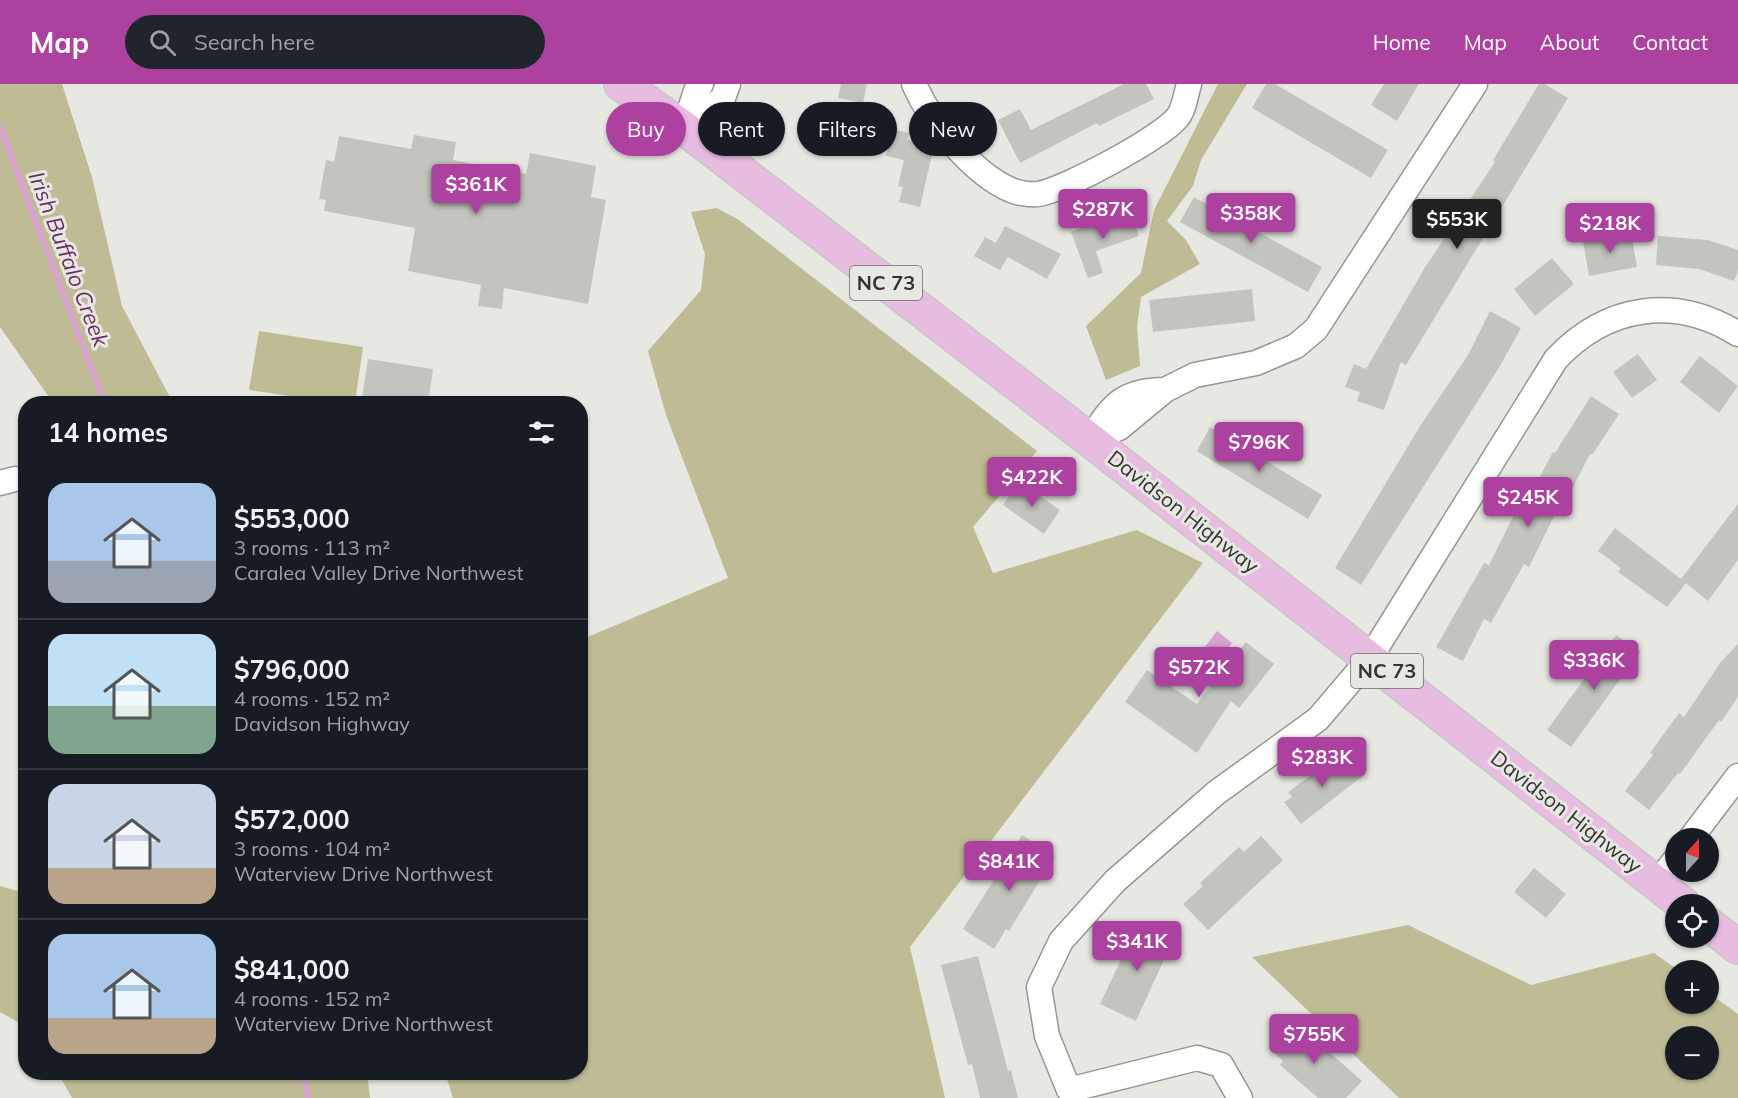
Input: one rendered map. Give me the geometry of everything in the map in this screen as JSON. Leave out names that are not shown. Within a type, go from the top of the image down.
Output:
[{"type":"main road","name":"Davidson Highway","points":[[621,84],[647,102]]},
{"type":"main road","name":"Davidson Highway","points":[[686,130],[1370,658],[1665,870]]},
{"type":"main road","points":[[1719,932],[1738,947]]},
{"type":"street","points":[[686,122],[700,84]]},
{"type":"street","points":[[686,126],[723,98],[728,84]]},
{"type":"street","points":[[914,84],[935,119],[979,171],[1012,191],[1037,194],[1118,157],[1164,130],[1179,116],[1189,84]]},
{"type":"street","points":[[1090,440],[1107,412],[1131,394],[1165,390],[1195,375],[1256,363],[1296,346],[1316,329],[1475,84]]},
{"type":"street","points":[[1240,1098],[1221,1065],[1197,1058],[1069,1090],[1047,1036],[1039,987],[1061,941],[1115,881],[1216,793],[1318,719],[1370,658],[1550,369],[1566,349],[1605,321],[1639,311],[1672,310],[1701,315],[1738,334]]},
{"type":"street","points":[[1699,828],[1738,776]]},
{"type":"shaded area","points":[[0,84],[62,84],[92,177],[122,306],[169,396],[48,396],[0,327]]},
{"type":"shaded area","points":[[1218,84],[1247,84],[1201,160],[1193,186],[1167,221],[1186,240],[1200,264],[1141,297],[1137,327],[1140,366],[1106,380],[1086,326],[1141,273],[1154,210]]},
{"type":"shaded area","points":[[717,208],[739,220],[1037,451],[973,527],[993,573],[1137,530],[1203,563],[910,947],[945,1098],[453,1098],[447,1080],[588,1080],[588,637],[728,578],[666,415],[648,351],[701,290],[705,254],[691,212]]},
{"type":"shaded area","points":[[259,331],[363,347],[356,396],[290,396],[249,390]]},
{"type":"shaded area","points":[[1217,631],[1232,643],[1210,671],[1195,660]]},
{"type":"shaded area","points":[[0,886],[18,891],[18,1022],[0,1012]]},
{"type":"shaded area","points":[[1408,925],[1531,985],[1654,953],[1665,961],[1665,1014],[1719,1014],[1719,1000],[1738,1014],[1738,1098],[1399,1098],[1252,957]]},
{"type":"shaded area","points":[[62,1080],[368,1080],[370,1098],[72,1098]]},
{"type":"building","points":[[841,84],[867,84],[863,102],[838,98]]},
{"type":"building","points":[[1124,84],[1146,84],[1154,99],[1099,126],[1097,123],[1020,163],[998,120],[1020,109],[1031,130]]},
{"type":"building","points":[[1266,84],[1275,84],[1388,150],[1371,178],[1252,108]]},
{"type":"building","points":[[1384,84],[1419,84],[1397,121],[1371,105]]},
{"type":"building","points":[[1539,84],[1545,84],[1568,98],[1406,365],[1401,362],[1384,410],[1357,401],[1360,392],[1345,387],[1354,364],[1366,369],[1424,269],[1495,162],[1493,160]]},
{"type":"building","points":[[897,130],[909,133],[907,140],[909,140],[909,156],[932,156],[920,207],[899,202],[903,187],[898,186],[904,160],[886,156],[897,156]]},
{"type":"building","points":[[414,135],[456,142],[453,160],[526,174],[530,153],[596,166],[591,197],[606,200],[588,304],[504,288],[502,309],[478,306],[481,285],[408,271],[415,228],[324,211],[326,200],[319,199],[326,160],[334,162],[339,136],[411,149]]},
{"type":"building","points":[[1194,197],[1322,267],[1308,292],[1180,222]]},
{"type":"building","points":[[1130,211],[1139,236],[1096,251],[1103,273],[1088,278],[1071,232]]},
{"type":"building","points":[[1005,226],[1061,254],[1047,279],[1008,257],[1000,270],[974,256],[985,237],[996,243]]},
{"type":"building","points":[[1631,232],[1637,267],[1589,276],[1583,241]]},
{"type":"building","points":[[1658,236],[1708,240],[1738,250],[1738,271],[1734,281],[1699,269],[1656,265]]},
{"type":"building","points":[[1552,258],[1574,284],[1535,316],[1514,289]]},
{"type":"building","points":[[1252,289],[1255,321],[1153,332],[1149,300]]},
{"type":"building","points":[[1490,311],[1521,328],[1500,366],[1361,585],[1335,568],[1420,426],[1468,355]]},
{"type":"building","points":[[1638,354],[1657,380],[1632,398],[1613,372]]},
{"type":"building","points":[[1700,356],[1738,386],[1719,413],[1680,382]]},
{"type":"building","points":[[368,359],[433,369],[429,396],[362,396]]},
{"type":"building","points":[[1591,396],[1619,414],[1592,455],[1590,454],[1561,511],[1557,510],[1529,567],[1524,564],[1491,623],[1484,619],[1463,661],[1436,647],[1484,563],[1489,565],[1518,507],[1523,509],[1553,452],[1555,453]]},
{"type":"building","points":[[1210,427],[1322,495],[1308,519],[1197,451]]},
{"type":"building","points":[[1019,482],[1060,510],[1044,534],[1003,505]]},
{"type":"building","points":[[1738,504],[1738,560],[1708,601],[1686,583],[1667,607],[1618,572],[1621,568],[1598,551],[1615,528],[1681,579]]},
{"type":"building","points":[[1616,635],[1640,652],[1571,747],[1547,730]]},
{"type":"building","points":[[1246,642],[1274,664],[1239,708],[1231,701],[1197,753],[1125,702],[1147,670],[1197,704]]},
{"type":"building","points":[[1738,644],[1738,697],[1721,722],[1719,720],[1680,774],[1678,773],[1649,810],[1625,791],[1653,755],[1650,753],[1679,713],[1684,717],[1720,663]]},
{"type":"building","points":[[1338,755],[1343,762],[1350,757],[1364,775],[1301,824],[1284,802],[1292,797],[1288,792]]},
{"type":"building","points":[[1022,835],[1055,856],[1009,931],[1006,929],[994,949],[963,929]]},
{"type":"building","points":[[1261,836],[1283,860],[1208,930],[1183,904],[1203,886],[1200,883],[1239,847],[1244,852]]},
{"type":"building","points":[[1534,868],[1566,894],[1546,918],[1514,892]]},
{"type":"building","points":[[1138,924],[1173,940],[1136,1021],[1100,1004]]},
{"type":"building","points":[[978,956],[1008,1071],[1011,1070],[1018,1098],[980,1098],[972,1064],[968,1065],[941,965]]},
{"type":"building","points":[[1294,1021],[1362,1081],[1346,1098],[1318,1098],[1280,1065],[1283,1061],[1270,1049]]},
{"type":"waterway","name":"Irish Buffalo Creek","points":[[0,127],[102,396]]},
{"type":"waterway","name":"Irish Buffalo Creek","points":[[305,1080],[308,1098]]}]
